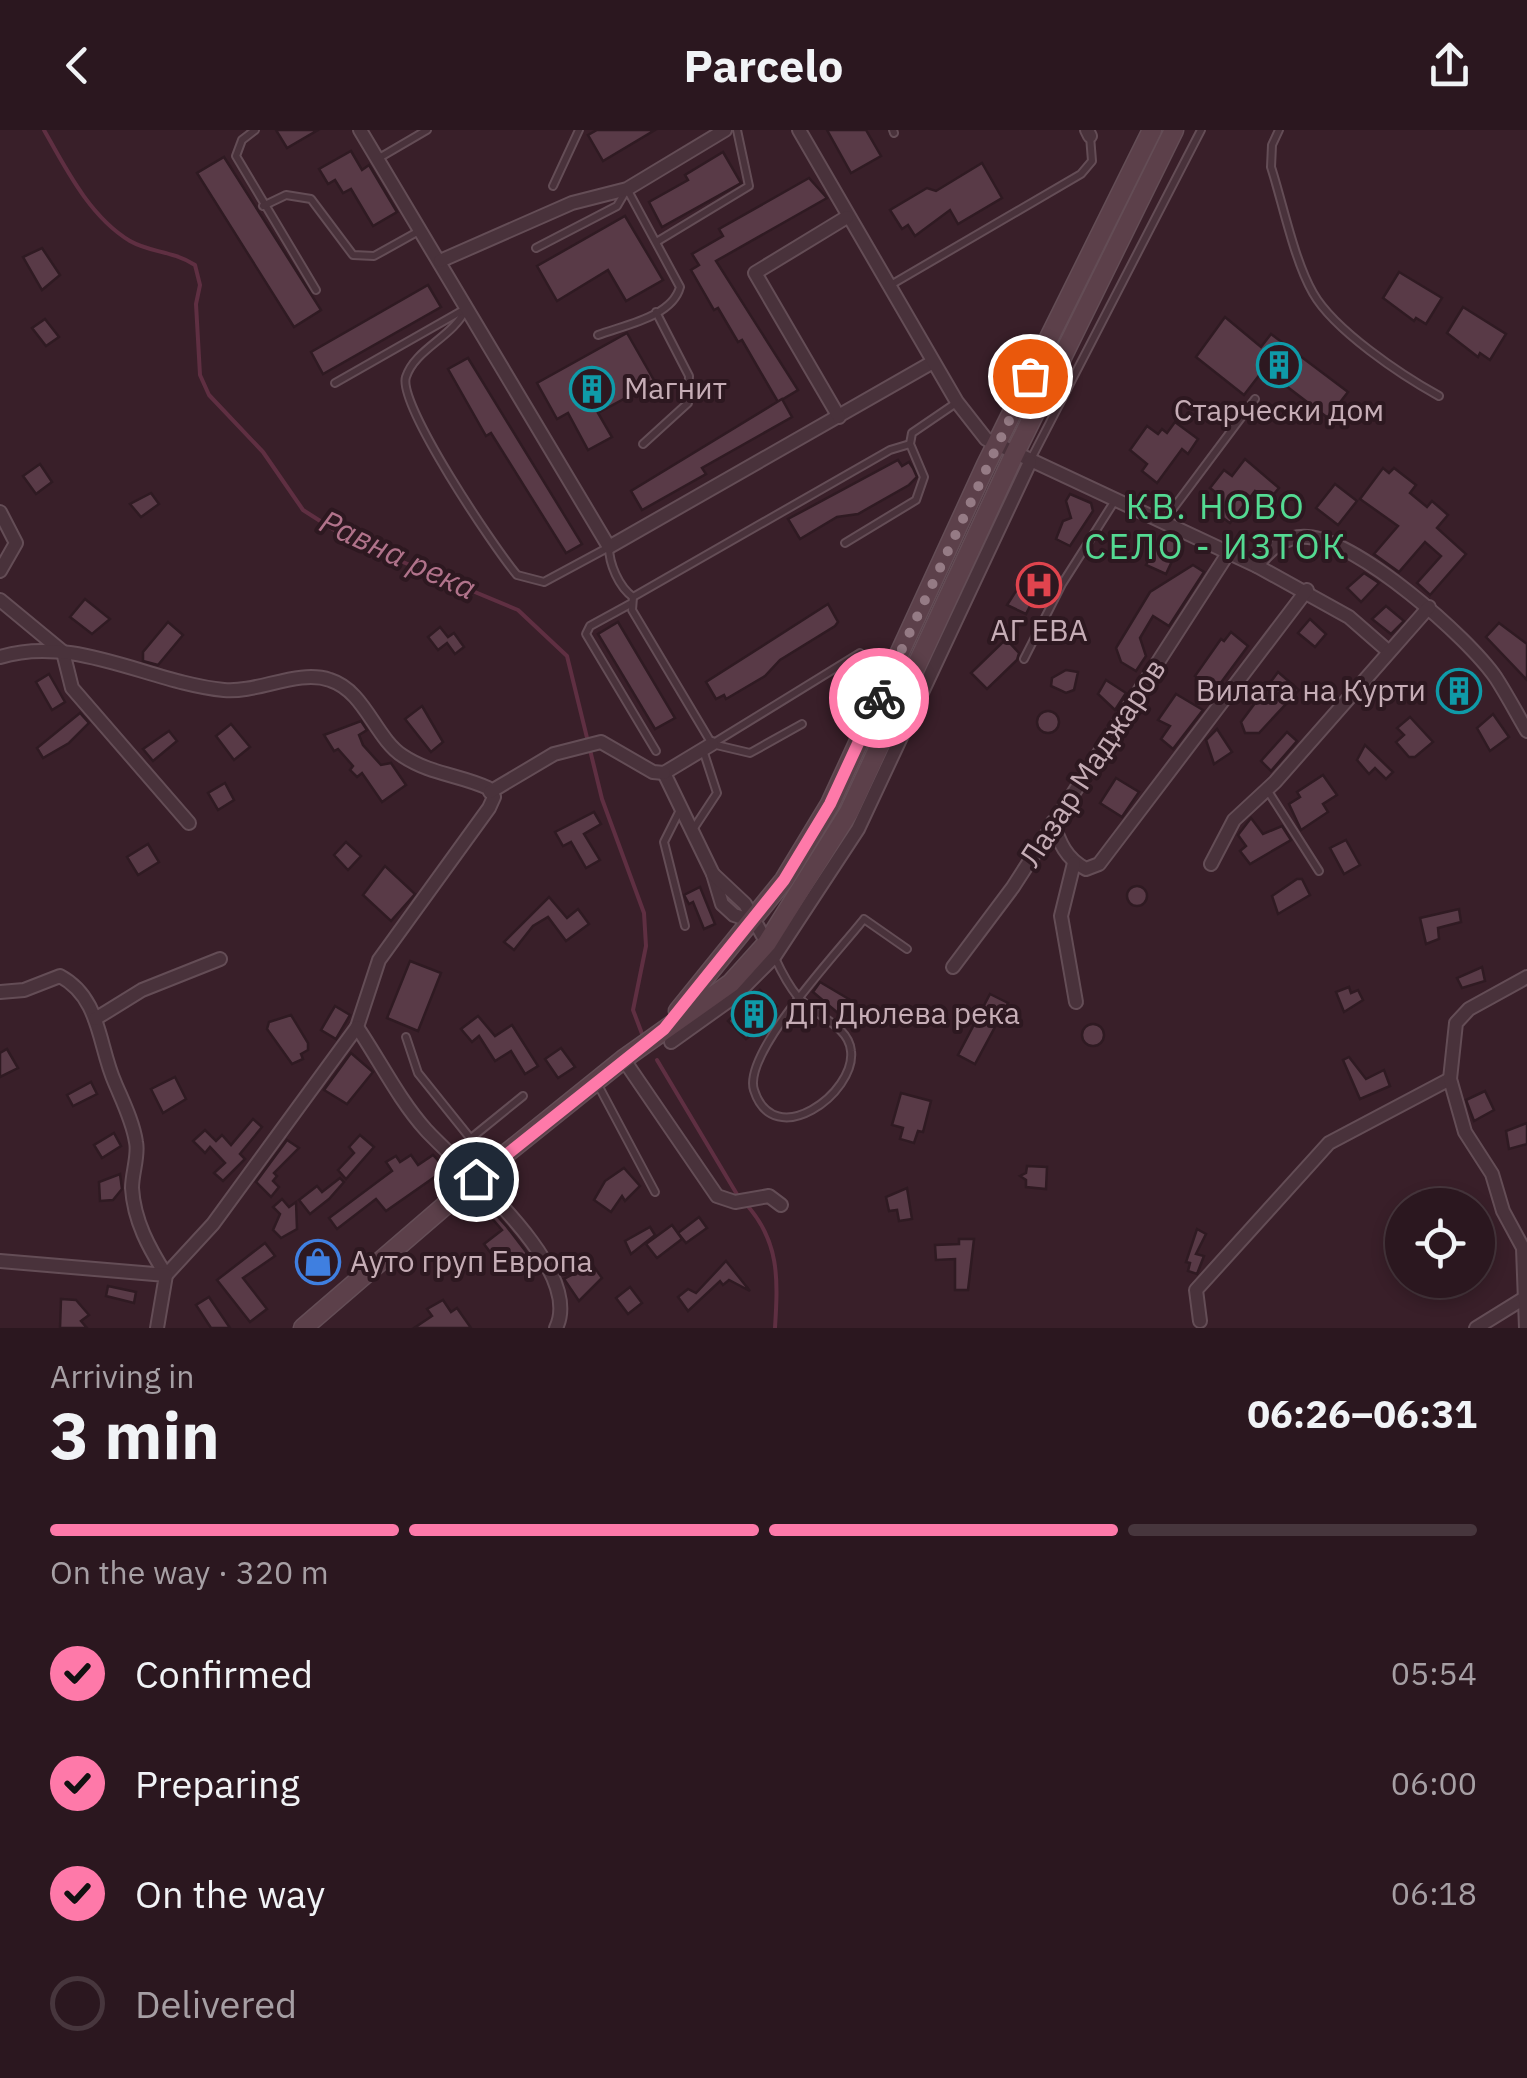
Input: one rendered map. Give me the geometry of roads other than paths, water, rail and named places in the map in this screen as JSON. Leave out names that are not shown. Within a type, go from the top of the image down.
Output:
[{"type":"street","points":[[360,130],[609,547],[934,362]]},
{"type":"street","points":[[440,261],[572,203],[627,189],[725,130]]},
{"type":"street","points":[[799,130],[958,402],[996,445],[1307,590],[1349,617],[1388,650]]},
{"type":"street","points":[[668,1036],[784,880],[830,804],[996,445],[1152,130]]},
{"type":"street","points":[[303,1328],[476,1179],[624,1059],[668,1036],[771,950],[850,812],[1022,458],[1174,130]]},
{"type":"street","points":[[839,417],[755,274],[848,216]]},
{"type":"street","points":[[0,512],[16,542],[0,571]]},
{"type":"street","points":[[1257,566],[1286,541],[1312,538],[1342,550],[1429,606],[1495,676],[1527,731]]},
{"type":"street","name":"Лазар Маджаров","points":[[952,966],[979,937],[1053,822],[1087,777],[1227,555]]},
{"type":"street","points":[[1053,822],[1059,843],[1074,863],[1086,869],[1099,864],[1307,590]]},
{"type":"street","points":[[0,600],[64,652],[72,688],[189,822]]},
{"type":"street","points":[[1211,864],[1234,820],[1358,690],[1429,606]]},
{"type":"street","points":[[0,657],[64,652],[222,690],[257,690],[310,678],[330,680],[353,695],[398,754],[430,771],[476,783],[494,797],[379,960],[358,1027],[205,1235],[166,1275],[157,1328]]},
{"type":"street","points":[[490,792],[528,768],[583,744],[600,742],[653,772],[664,772],[707,746]]},
{"type":"street","points":[[664,772],[713,874],[736,893],[771,950]]},
{"type":"street","points":[[1074,863],[1061,916],[1076,1002]]},
{"type":"street","points":[[95,1019],[142,990],[220,959]]},
{"type":"street","points":[[0,992],[24,990],[60,976],[78,986],[95,1019],[138,1144],[132,1188],[137,1217],[166,1275]]},
{"type":"street","points":[[1526,1328],[1521,1232],[1492,1174],[1465,1132],[1450,1079],[1456,1024],[1470,1008],[1527,977]]},
{"type":"street","points":[[358,1027],[426,1130],[476,1179],[538,1250],[549,1270],[560,1326]]},
{"type":"street","points":[[624,1059],[717,1196],[734,1202],[769,1196],[780,1206]]},
{"type":"street","points":[[1200,1321],[1196,1290],[1329,1143],[1450,1079]]},
{"type":"street","points":[[0,1261],[166,1275]]},
{"type":"street","points":[[1476,1328],[1526,1297]]},
{"type":"lane","points":[[255,130],[242,140],[236,156],[316,290]]},
{"type":"lane","points":[[378,158],[427,130]]},
{"type":"lane","points":[[553,186],[580,130]]},
{"type":"lane","points":[[658,242],[749,186],[737,130]]},
{"type":"lane","points":[[1022,458],[1200,130]]},
{"type":"lane","points":[[1279,130],[1272,145],[1272,167],[1312,291],[1328,313],[1409,379],[1439,396]]},
{"type":"lane","points":[[888,287],[1081,174],[1094,153],[1088,133]]},
{"type":"lane","points":[[536,248],[617,206],[627,189],[680,286],[676,298],[656,312],[598,334]]},
{"type":"lane","points":[[263,206],[286,195],[312,199],[353,255],[374,256],[421,230]]},
{"type":"lane","points":[[336,383],[466,308]]},
{"type":"lane","points":[[466,308],[458,326],[412,366],[404,381],[406,397],[437,457],[510,568],[525,580],[553,578],[609,547],[609,559],[707,746],[717,793],[692,831]]},
{"type":"lane","points":[[642,444],[688,404],[688,376],[656,312]]},
{"type":"lane","points":[[1162,524],[1255,399]]},
{"type":"lane","points":[[656,751],[586,634],[590,626],[770,515],[890,450],[910,444],[920,425],[958,402]]},
{"type":"lane","points":[[845,543],[903,509],[923,490],[924,477],[910,444]]},
{"type":"lane","points":[[1024,659],[1062,584],[1114,502]]},
{"type":"lane","points":[[707,746],[860,652]]},
{"type":"lane","points":[[707,746],[750,753],[802,724]]},
{"type":"lane","points":[[1266,788],[1319,871]]},
{"type":"lane","points":[[681,809],[664,842],[685,926]]},
{"type":"lane","points":[[771,950],[800,1000],[846,1036],[851,1062],[821,1106],[811,1113],[787,1118],[758,1100],[752,1076],[760,1054],[800,1000],[864,919],[907,949]]},
{"type":"lane","points":[[406,1037],[418,1073],[492,1166]]},
{"type":"lane","points":[[596,1082],[656,1192]]},
{"type":"lane","points":[[470,1139],[523,1096]]},
{"type":"waterway","name":"Равна река","points":[[44,130],[80,191],[116,231],[138,245],[195,265],[200,285],[196,304],[200,375],[209,395],[263,452],[303,510],[350,540],[518,610],[567,656],[602,799],[644,913],[646,946],[633,1010],[644,1039]]},
{"type":"waterway","name":"Равна река","points":[[657,1060],[738,1196]]},
{"type":"waterway","name":"Равна река","points":[[745,1203],[771,1246],[776,1277],[775,1328]]},
{"type":"place","name":"Старчески дом","points":[[1279,365]]},
{"type":"place","name":"Магнит","points":[[592,389]]},
{"type":"place","name":"АГ ЕВА","points":[[1039,585]]},
{"type":"place","name":"Вилата на Курти","points":[[1459,691]]},
{"type":"place","name":"ДП Дюлева река","points":[[754,1014]]},
{"type":"place","name":"Ауто груп Европа","points":[[318,1262]]},
{"type":"district","name":"КВ. НОВО СЕЛО - ИЗТОК","points":[[1216,527]]}]
